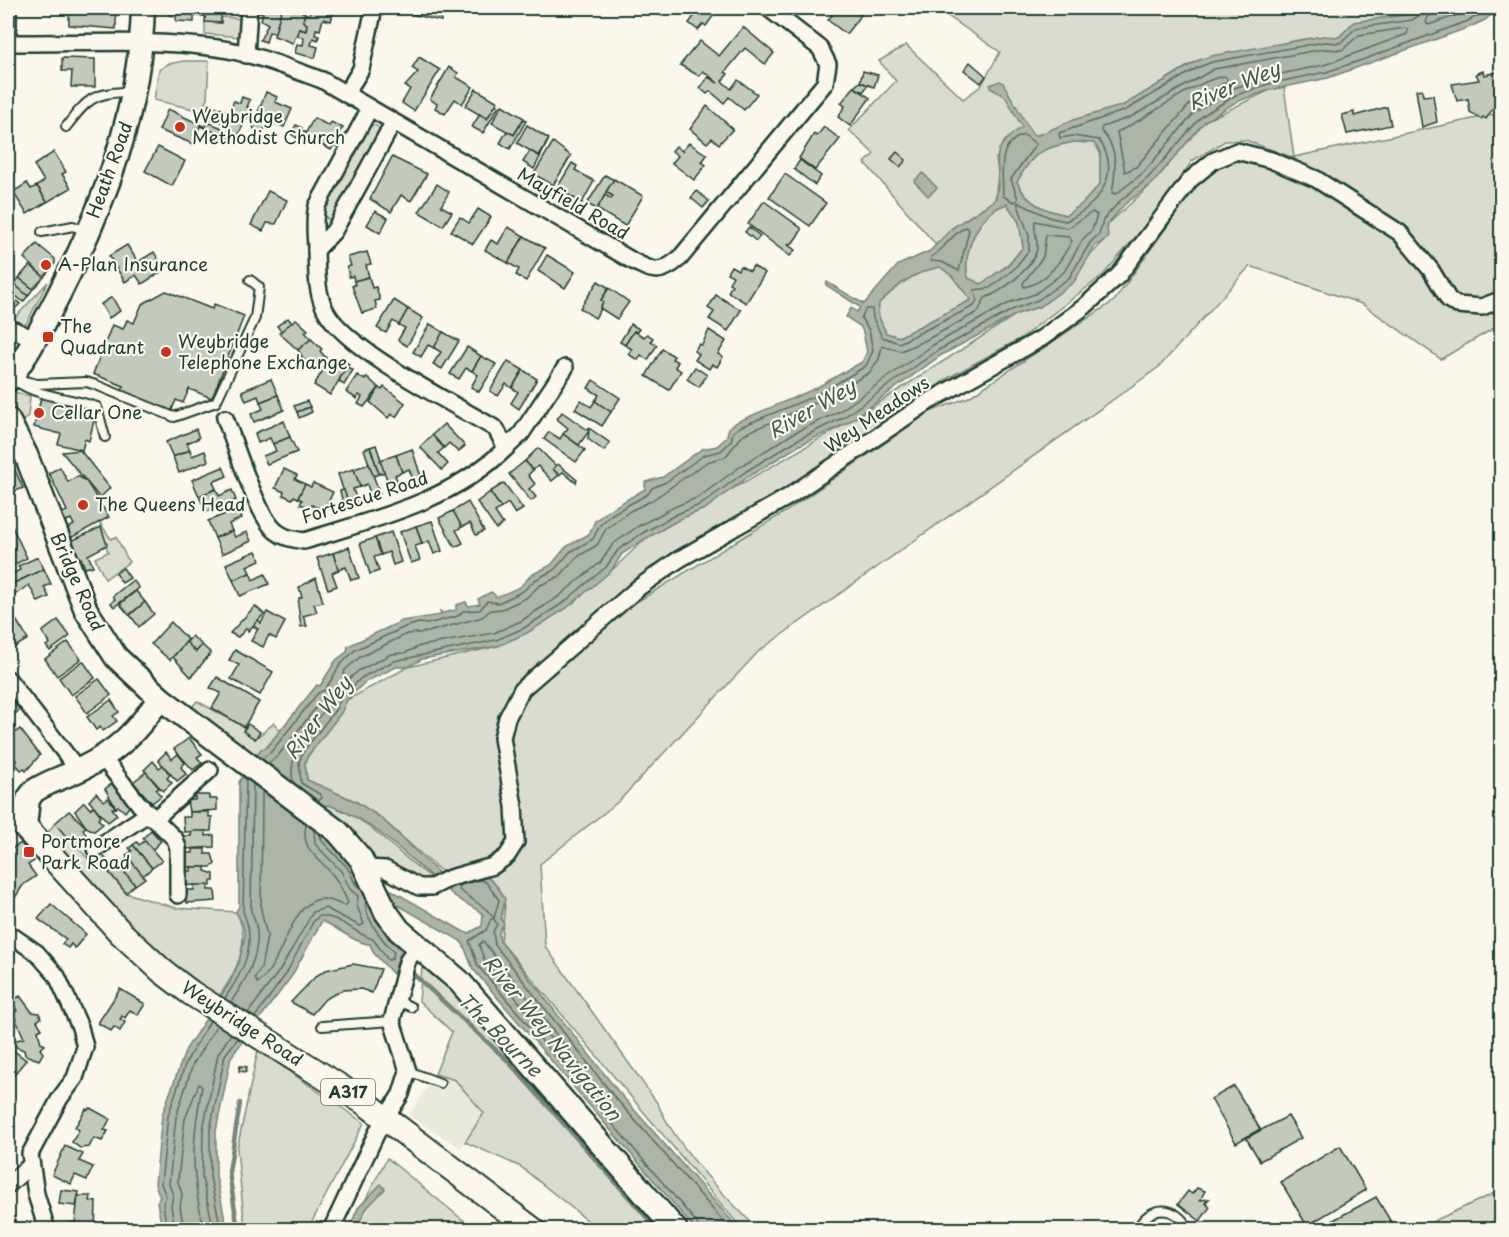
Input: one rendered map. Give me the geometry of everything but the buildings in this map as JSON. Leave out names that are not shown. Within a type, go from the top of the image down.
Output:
[{"type":"main road","name":"Weybridge Road","points":[[8,808],[135,946],[162,971],[209,1005],[386,1118],[533,1230]]},
{"type":"street","name":"Mayfield Road","points":[[8,8],[8,43],[142,44],[218,48],[246,55],[263,64],[322,80],[644,267],[658,271],[666,269],[680,258],[825,83],[828,64],[820,48],[768,8]]},
{"type":"street","name":"Heath Road","points":[[9,379],[39,331],[87,232],[117,161],[135,92],[142,44],[143,8]]},
{"type":"street","points":[[246,55],[249,8]]},
{"type":"street","points":[[346,94],[361,69],[374,8]]},
{"type":"street","points":[[370,108],[317,206],[314,217],[316,279],[321,298],[339,329],[352,342],[496,429],[506,448]]},
{"type":"street","points":[[316,250],[334,231],[393,123]]},
{"type":"street","name":"Wey Meadows","points":[[367,869],[385,869],[419,887],[493,866],[507,856],[516,842],[514,806],[502,738],[507,718],[522,689],[638,588],[678,560],[788,497],[928,402],[1042,338],[1084,307],[1119,275],[1190,180],[1213,161],[1237,152],[1271,160],[1316,179],[1400,233],[1431,270],[1449,300],[1457,305],[1482,306],[1502,299]]},
{"type":"street","points":[[8,327],[39,331]]},
{"type":"street","name":"Fortescue Road","points":[[225,418],[264,516],[280,535],[304,541],[365,522],[453,489],[477,474],[521,434],[565,368]]},
{"type":"street","name":"Bridge Road","points":[[8,420],[26,454],[86,610],[116,657],[160,698],[332,826],[355,850],[367,869],[386,912],[399,930],[408,961],[459,981],[676,1230]]},
{"type":"street","points":[[8,679],[79,771]]},
{"type":"street","points":[[25,826],[28,799],[34,791],[45,783],[79,771],[103,758],[130,738],[160,698]]},
{"type":"street","points":[[103,758],[151,815],[175,839],[178,848],[178,895]]},
{"type":"street","points":[[95,849],[142,817],[158,816],[210,770]]},
{"type":"street","points":[[8,933],[37,953],[57,976],[80,1027],[85,1047],[75,1078],[60,1098],[30,1154],[36,1194],[47,1230]]},
{"type":"street","points":[[332,1230],[386,1118],[401,1094],[408,1071],[392,1021],[408,961]]},
{"type":"street","points":[[8,1185],[31,1165]]},
{"type":"lane","points":[[66,127],[80,108],[98,94],[135,92]]},
{"type":"lane","points":[[42,232],[73,226],[87,232]]},
{"type":"lane","points":[[9,379],[37,384],[86,382],[174,417],[216,402],[255,318],[259,287],[250,280]]},
{"type":"lane","points":[[9,379],[29,390],[79,400],[97,407],[105,437]]},
{"type":"lane","points":[[396,1000],[411,1007]]},
{"type":"lane","points":[[321,1026],[392,1021]]},
{"type":"lane","points":[[408,1071],[440,1083]]},
{"type":"lane","points":[[1137,1230],[1148,1214],[1160,1209],[1173,1212],[1189,1230]]},
{"type":"shaded area","points":[[936,8],[1423,8],[1411,14],[1354,22],[1339,37],[1306,39],[1202,59],[1124,105],[1071,121],[1043,134],[1033,135],[996,158],[998,173],[995,200],[952,228],[937,246],[865,163],[874,154],[849,130],[896,81],[879,61],[906,45],[963,99],[981,86],[1000,52]]},
{"type":"shaded area","points":[[221,18],[242,19],[241,37],[205,34],[205,22],[221,23]]},
{"type":"shaded area","points":[[184,61],[209,61],[207,98],[202,111],[154,100],[159,70],[168,64]]},
{"type":"shaded area","points":[[1284,87],[1294,157],[1501,113],[1501,299],[1457,305],[1400,233],[1316,179],[1294,158],[1245,140],[1225,141],[1192,161],[1163,205],[1103,275],[1021,338],[948,378],[796,487],[546,657],[785,512],[930,412],[969,397],[1114,301],[1195,187],[1217,167],[1234,161],[1268,165],[1314,184],[1396,236],[1446,304],[1479,316],[1501,309],[1501,324],[1441,359],[1362,304],[1250,266],[1159,367],[759,651],[619,801],[540,864],[545,946],[658,1104],[689,1154],[758,1229],[742,1229],[501,942],[505,905],[438,869],[380,817],[355,801],[307,780],[305,762],[347,700],[408,667],[498,646],[611,571],[645,539],[847,423],[1017,314],[1041,306],[1107,238],[1107,225],[1153,183],[1205,121],[1270,90]]},
{"type":"shaded area","points":[[375,125],[382,131],[335,217],[327,219],[323,210],[369,126]]},
{"type":"shaded area","points":[[1073,142],[1094,143],[1100,152],[1100,184],[1082,204],[1066,215],[1050,211],[1031,200],[1017,182],[1028,164],[1039,153]]},
{"type":"shaded area","points":[[1007,204],[1019,222],[1023,247],[1009,264],[981,284],[968,278],[970,245],[988,215]]},
{"type":"shaded area","points":[[940,267],[952,276],[971,300],[899,337],[886,333],[878,315],[879,303],[914,276]]},
{"type":"shaded area","points":[[48,282],[26,324],[22,326],[12,321]]},
{"type":"shaded area","points":[[14,392],[30,396],[28,416],[23,421],[20,421],[10,396]]},
{"type":"shaded area","points":[[100,523],[111,539],[116,537],[129,562],[105,579],[95,558],[108,552]]},
{"type":"shaded area","points":[[197,701],[244,727],[243,731],[255,739],[274,723],[280,731],[254,758],[189,711]]},
{"type":"shaded area","points":[[329,805],[373,829],[437,881],[437,884],[366,868],[317,806]]},
{"type":"shaded area","points":[[55,823],[96,867],[101,863],[126,893],[176,908],[236,912],[243,935],[240,957],[217,999],[171,970],[47,834]]},
{"type":"shaded area","points":[[422,967],[459,997],[664,1229],[598,1229],[521,1167],[465,1142],[484,1113],[455,1080],[435,1074],[452,1032],[419,1001]]},
{"type":"shaded area","points":[[258,1050],[364,1123],[308,1229],[245,1229],[237,1149]]},
{"type":"shaded area","points":[[435,1074],[455,1080],[484,1113],[461,1148],[409,1116]]},
{"type":"shaded area","points":[[387,1158],[474,1229],[350,1230]]},
{"type":"shaded area","points":[[1501,1190],[1501,1218],[1477,1229],[1379,1230],[1391,1222],[1421,1227]]},
{"type":"water","points":[[1423,8],[1500,8],[1485,20],[1470,27],[1328,78],[1270,90],[1236,102],[1205,121],[1153,183],[1124,205],[1107,225],[1108,238],[1095,246],[1074,282],[1041,306],[1017,314],[940,356],[847,423],[800,445],[748,477],[705,509],[680,519],[645,539],[622,554],[611,571],[567,608],[527,633],[498,646],[422,659],[408,667],[396,667],[365,682],[347,700],[341,713],[308,756],[305,762],[307,780],[355,801],[380,817],[443,877],[472,874],[486,877],[493,882],[505,899],[501,919],[504,924],[499,932],[500,941],[617,1090],[739,1229],[695,1229],[473,969],[463,944],[391,901],[378,920],[389,939],[402,950],[393,974],[373,952],[370,944],[358,941],[322,921],[291,977],[231,1057],[216,1131],[216,1176],[227,1229],[162,1229],[157,1202],[160,1197],[155,1184],[162,1115],[186,1049],[229,984],[239,962],[245,936],[243,925],[236,912],[239,906],[239,782],[261,749],[266,748],[317,685],[320,686],[336,660],[347,652],[348,646],[402,621],[441,615],[440,611],[443,613],[456,610],[456,605],[466,602],[468,606],[480,604],[478,599],[491,592],[497,597],[520,587],[531,575],[551,565],[566,547],[589,534],[595,521],[609,510],[645,489],[645,482],[663,477],[702,449],[717,446],[726,438],[729,428],[737,422],[814,389],[862,362],[867,352],[863,332],[860,326],[846,317],[851,308],[857,312],[860,307],[826,285],[827,282],[864,304],[898,265],[930,251],[952,228],[995,200],[998,187],[998,152],[1009,137],[1022,127],[1005,96],[990,88],[990,85],[1000,81],[1003,83],[1033,135],[1039,135],[1073,120],[1124,105],[1197,61],[1211,56],[1323,36],[1339,37],[1354,22],[1411,14]],"holes":[[[1094,143],[1100,152],[1100,184],[1082,204],[1066,215],[1050,211],[1031,201],[1017,182],[1033,158],[1045,150],[1062,144]],[[1007,204],[1019,222],[1023,247],[1009,265],[981,284],[968,278],[970,245],[981,224],[997,208]],[[940,267],[952,276],[971,300],[899,337],[886,333],[878,315],[879,303],[906,280]],[[329,805],[346,812],[379,832],[455,897],[483,914],[482,926],[469,933],[464,932],[384,886],[318,806]]]},
{"type":"water","points":[[923,173],[937,188],[928,196],[914,181]]},
{"type":"water","points":[[381,1184],[385,1189],[366,1209],[356,1229],[349,1229],[358,1208]]},
{"type":"waterway","name":"The Bourne","points":[[409,970],[508,1061],[658,1230]]},
{"type":"waterway","points":[[238,1230],[229,1172],[240,1103]]},
{"type":"place","name":"Weybridge Methodist Church","points":[[180,127]]},
{"type":"place","name":"A-Plan Insurance","points":[[46,265]]},
{"type":"place","name":"The Quadrant","points":[[48,337]]},
{"type":"place","name":"Weybridge Telephone Exchange","points":[[166,352]]},
{"type":"place","name":"Cellar One","points":[[39,413]]},
{"type":"place","name":"The Queens Head","points":[[83,505]]},
{"type":"place","name":"Portmore Park Road","points":[[29,852]]},
{"type":"water label","name":"River Wey","points":[[1234,86]]},
{"type":"water label","name":"River Wey","points":[[812,409]]},
{"type":"water label","name":"River Wey","points":[[318,718]]},
{"type":"water label","name":"River Wey Navigation","points":[[552,1038]]}]
